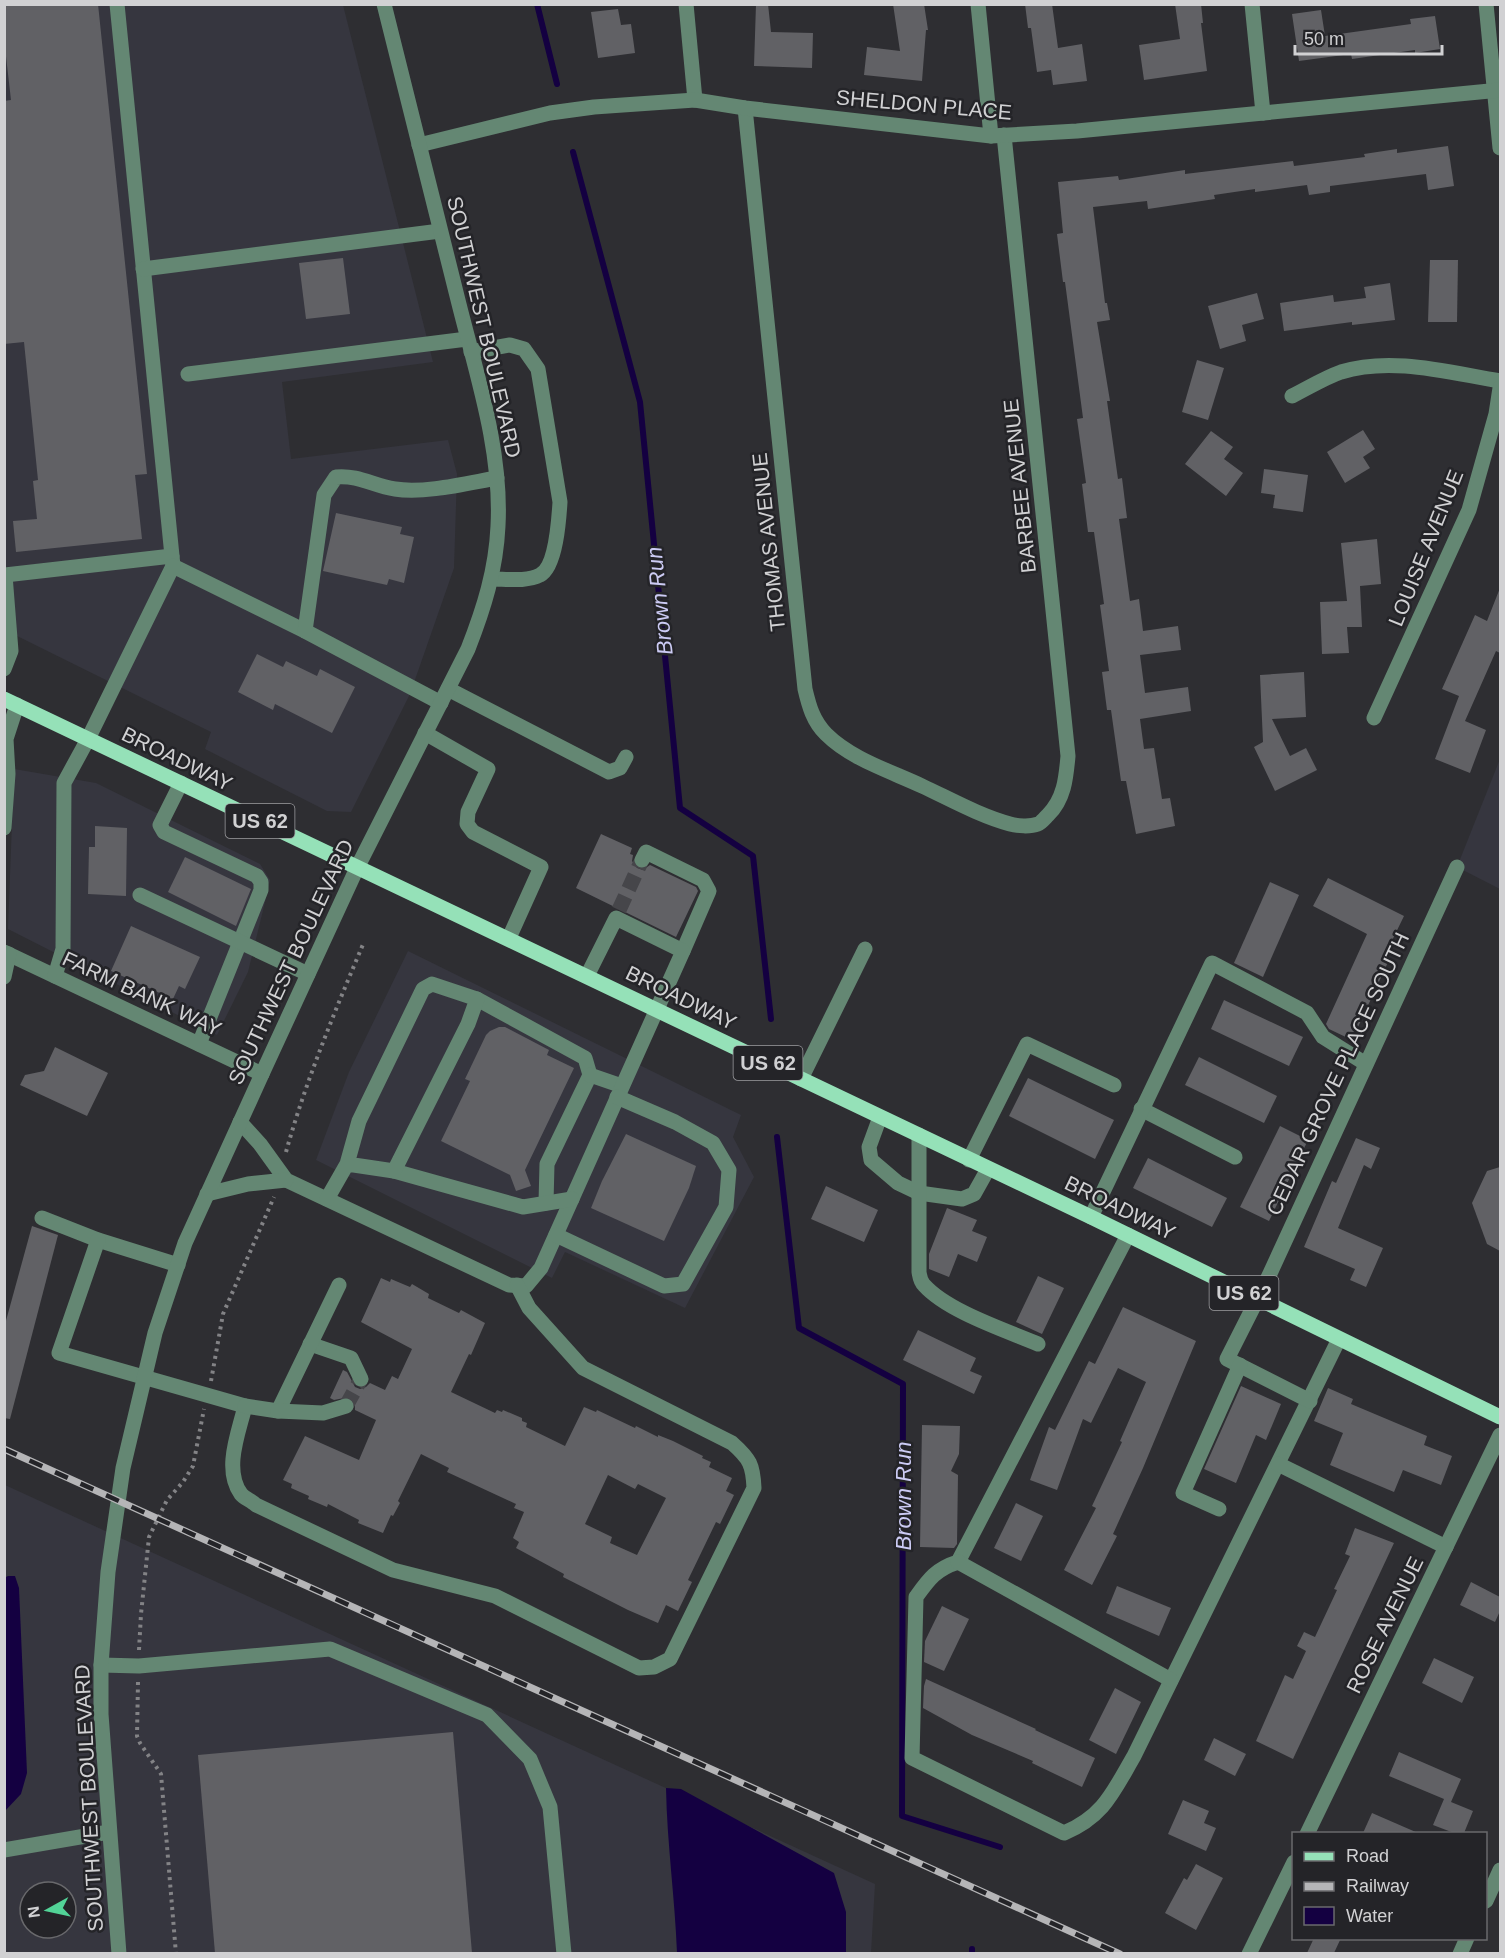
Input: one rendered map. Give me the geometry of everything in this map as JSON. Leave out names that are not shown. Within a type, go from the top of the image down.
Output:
[{"type":"main road","name":"BROADWAY","points":[[11,702],[1091,1217],[1500,1417]]},
{"type":"street","points":[[55,976],[63,949],[64,783],[88,739],[172,561],[117,4]]},
{"type":"street","name":"SOUTHWEST BOULEVARD","points":[[120,1953],[101,1714],[101,1665],[108,1572],[118,1501],[132,1422],[155,1333],[185,1243],[357,868],[471,640],[492,579],[498,525],[497,478],[493,447],[384,4]]},
{"type":"street","points":[[686,4],[695,100]]},
{"type":"street","name":"BARBEE AVENUE","points":[[978,4],[998,136],[1068,756],[1062,794],[1052,811],[1038,824]]},
{"type":"street","points":[[1252,4],[1263,113]]},
{"type":"street","points":[[1486,4],[1497,90],[1500,148]]},
{"type":"street","name":"SHELDON PLACE","points":[[419,145],[550,113],[594,107],[695,100],[746,108],[998,136],[1077,131],[1497,90]]},
{"type":"street","name":"THOMAS AVENUE","points":[[746,108],[805,689],[809,707],[817,724],[827,735],[859,756],[1011,825],[1038,824]]},
{"type":"street","points":[[143,269],[440,231]]},
{"type":"street","points":[[188,374],[469,345],[510,345],[524,349],[538,369],[560,502],[558,525],[548,568],[541,575],[492,579]]},
{"type":"street","points":[[1292,396],[1340,373],[1361,368],[1411,367],[1500,381]]},
{"type":"street","name":"LOUISE AVENUE","points":[[1374,718],[1469,510],[1496,414],[1500,388]]},
{"type":"street","points":[[306,631],[324,495],[336,477],[350,476],[396,489],[434,488],[497,478]]},
{"type":"street","points":[[4,669],[10,651],[4,575],[172,561],[306,631],[609,772],[620,768],[626,757]]},
{"type":"street","points":[[4,828],[8,774],[6,739],[11,702]]},
{"type":"street","points":[[425,733],[488,769],[468,812],[467,824],[473,832],[541,867],[509,938]]},
{"type":"street","points":[[181,783],[160,825],[164,831],[257,876],[261,882],[261,890],[199,1044]]},
{"type":"street","points":[[240,1122],[260,1144],[281,1178],[509,1285],[526,1286],[541,1268],[709,891],[703,880],[645,852],[642,860]]},
{"type":"street","name":"CEDAR GROVE PLACE SOUTH","points":[[1240,1365],[1227,1359],[1267,1280],[1457,867]]},
{"type":"street","points":[[140,895],[308,974]]},
{"type":"street","points":[[587,976],[617,914],[683,951]]},
{"type":"street","points":[[801,1079],[865,949]]},
{"type":"street","points":[[4,977],[7,953]]},
{"type":"street","name":"FARM BANK WAY","points":[[7,953],[262,1074]]},
{"type":"street","points":[[1091,1217],[1212,963],[1307,1012],[1323,1037],[1366,1064]]},
{"type":"street","points":[[327,1199],[347,1164],[359,1121],[423,989],[432,984],[477,999],[585,1058],[590,1075],[547,1164],[546,1203]]},
{"type":"street","points":[[393,1171],[468,1024],[477,999]]},
{"type":"street","points":[[969,1160],[1027,1044],[1114,1085]]},
{"type":"street","points":[[556,1235],[664,1287],[683,1284],[726,1207],[729,1170],[713,1143],[590,1075]]},
{"type":"street","points":[[1141,1109],[1235,1157]]},
{"type":"street","points":[[880,1117],[868,1147],[871,1160],[898,1183],[919,1192],[962,1199],[974,1194],[988,1169]]},
{"type":"street","points":[[919,1135],[918,1272],[921,1283],[935,1295],[965,1312],[1038,1344]]},
{"type":"street","points":[[347,1164],[393,1171],[523,1208],[572,1198]]},
{"type":"street","points":[[207,1194],[281,1178]]},
{"type":"street","points":[[42,1218],[98,1240],[178,1265]]},
{"type":"street","points":[[1128,1235],[958,1562],[945,1566],[931,1576],[916,1597],[912,1758],[1064,1833],[1092,1819],[1104,1805],[1134,1756],[1339,1339]]},
{"type":"street","points":[[98,1240],[59,1353],[245,1406],[278,1411],[323,1413],[346,1406]]},
{"type":"street","points":[[278,1411],[339,1285]]},
{"type":"street","points":[[245,1406],[232,1460],[233,1477],[241,1495],[256,1505],[393,1570],[495,1596],[639,1668],[654,1667],[670,1659],[754,1488],[753,1470],[747,1456],[732,1443],[583,1368],[529,1308],[517,1285]]},
{"type":"street","points":[[310,1344],[351,1358],[361,1379]]},
{"type":"street","points":[[1219,1509],[1183,1493],[1240,1365],[1310,1401]]},
{"type":"street","name":"ROSE AVENUE","points":[[1308,1832],[1500,1435]]},
{"type":"street","points":[[1278,1464],[1446,1547]]},
{"type":"street","points":[[958,1562],[1171,1680]]},
{"type":"street","points":[[101,1665],[139,1666],[330,1649],[487,1715],[530,1759],[550,1807],[564,1953]]},
{"type":"street","points":[[4,1850],[109,1832]]},
{"type":"street","points":[[1249,1953],[1292,1864]]},
{"type":"street","points":[[1487,1897],[1500,1870]]},
{"type":"path","points":[[176,1953],[162,1774],[137,1736],[141,1614],[148,1537],[167,1500],[193,1466],[213,1374],[223,1314],[281,1178],[299,1108],[333,1015],[364,942]]},
{"type":"shaded area","points":[[4,5],[343,5],[433,362],[282,382],[291,459],[448,440],[457,474],[454,568],[410,694],[351,812],[327,811],[205,749],[211,732],[5,630]]},
{"type":"shaded area","points":[[1500,759],[1500,889],[1457,867]]},
{"type":"shaded area","points":[[14,769],[96,783],[260,864],[270,880],[248,972],[217,1035],[8,929]]},
{"type":"shaded area","points":[[408,951],[741,1115],[733,1137],[754,1177],[685,1308],[565,1252],[552,1278],[316,1160],[349,1072]]},
{"type":"shaded area","points":[[5,1485],[875,1884],[871,1953],[5,1954]]},
{"type":"water","points":[[15,1576],[19,1588],[27,1773],[21,1794],[5,1811],[4,1578]]},
{"type":"water","points":[[666,1788],[681,1789],[834,1873],[846,1912],[846,1953],[677,1953]]},
{"type":"building","points":[[4,4],[98,4],[147,474],[135,475],[142,539],[16,552],[13,521],[37,519],[33,481],[38,480],[24,342],[4,344],[4,101],[11,100],[4,39]]},
{"type":"building","points":[[756,4],[768,4],[771,32],[813,33],[812,68],[754,66]]},
{"type":"building","points":[[893,4],[924,4],[928,30],[926,30],[922,81],[864,75],[867,47],[900,51]]},
{"type":"building","points":[[1025,4],[1052,4],[1058,48],[1082,44],[1087,81],[1053,85],[1051,70],[1037,72]]},
{"type":"building","points":[[1175,4],[1201,4],[1207,71],[1144,80],[1139,45],[1180,39]]},
{"type":"building","points":[[618,9],[621,25],[631,24],[635,53],[598,58],[591,12]]},
{"type":"building","points":[[1321,10],[1325,36],[1411,24],[1410,19],[1435,16],[1440,49],[1415,53],[1415,50],[1352,59],[1351,54],[1299,61],[1292,14]]},
{"type":"building","points":[[1448,146],[1454,186],[1428,190],[1426,174],[1330,186],[1330,192],[1309,195],[1307,185],[1214,195],[1215,199],[1148,209],[1147,201],[1093,207],[1105,303],[1107,303],[1110,320],[1097,322],[1110,401],[1107,401],[1118,479],[1122,478],[1127,518],[1119,519],[1130,601],[1139,599],[1143,631],[1178,626],[1181,650],[1140,655],[1145,693],[1188,687],[1191,711],[1140,719],[1144,749],[1154,748],[1162,799],[1170,798],[1175,826],[1136,834],[1126,781],[1121,781],[1111,710],[1107,710],[1102,672],[1109,671],[1100,605],[1104,604],[1094,532],[1088,532],[1082,484],[1086,483],[1077,419],[1083,418],[1057,234],[1063,233],[1058,182],[1118,176],[1119,180],[1185,170],[1185,174],[1293,161],[1294,166],[1365,157],[1364,154],[1397,149],[1397,153]]},
{"type":"building","points":[[343,258],[350,314],[306,319],[299,263]]},
{"type":"building","points":[[1430,260],[1458,260],[1457,322],[1428,322]]},
{"type":"building","points":[[1390,283],[1395,320],[1352,325],[1352,322],[1284,331],[1280,303],[1333,295],[1334,302],[1366,298],[1364,287]]},
{"type":"building","points":[[1257,293],[1264,319],[1242,325],[1246,341],[1220,349],[1208,306]]},
{"type":"building","points":[[1197,360],[1224,368],[1208,420],[1182,412]]},
{"type":"building","points":[[1363,430],[1375,449],[1363,457],[1370,468],[1345,483],[1327,452]]},
{"type":"building","points":[[1211,431],[1233,447],[1224,459],[1243,473],[1226,496],[1185,464]]},
{"type":"building","points":[[1264,469],[1308,475],[1303,512],[1273,508],[1275,495],[1261,493]]},
{"type":"building","points":[[336,513],[402,527],[400,534],[414,537],[404,583],[389,579],[387,585],[323,571]]},
{"type":"building","points":[[1377,539],[1381,584],[1360,586],[1362,627],[1347,627],[1349,653],[1322,654],[1320,602],[1347,601],[1341,543]]},
{"type":"building","points":[[1500,588],[1500,653],[1496,651],[1465,721],[1486,730],[1470,773],[1435,759],[1459,696],[1442,689],[1475,615],[1487,621]]},
{"type":"building","points":[[257,654],[283,667],[286,661],[317,676],[320,669],[355,687],[332,733],[275,704],[273,710],[238,692]]},
{"type":"building","points":[[1304,672],[1306,717],[1272,719],[1290,756],[1306,748],[1317,770],[1275,791],[1254,747],[1263,742],[1260,675]]},
{"type":"building","points":[[95,826],[127,828],[126,896],[88,894],[89,847],[95,847]]},
{"type":"building","points":[[601,834],[632,848],[630,854],[633,855],[632,861],[637,868],[643,870],[650,865],[696,887],[698,891],[676,937],[576,888]]},
{"type":"building","points":[[185,857],[251,889],[236,926],[168,892]]},
{"type":"building","points":[[1328,878],[1404,916],[1384,957],[1389,960],[1352,1040],[1329,1029],[1326,1024],[1367,934],[1313,906]]},
{"type":"building","points":[[1270,882],[1299,895],[1263,977],[1234,963]]},
{"type":"building","points":[[131,926],[200,957],[185,989],[179,986],[173,999],[111,971]]},
{"type":"building","points":[[1224,1000],[1303,1037],[1289,1066],[1211,1029]]},
{"type":"building","points":[[499,1027],[505,1027],[549,1050],[547,1055],[574,1068],[525,1170],[531,1186],[516,1191],[510,1175],[441,1141],[470,1081],[465,1079],[486,1035]]},
{"type":"building","points":[[55,1047],[108,1073],[87,1116],[20,1085],[25,1075],[44,1071]]},
{"type":"building","points":[[1199,1057],[1277,1096],[1264,1123],[1185,1085]]},
{"type":"building","points":[[1028,1078],[1114,1120],[1095,1159],[1009,1116]]},
{"type":"building","points":[[1280,1126],[1308,1140],[1269,1221],[1240,1207]]},
{"type":"building","points":[[626,1134],[696,1166],[689,1188],[664,1241],[591,1208]]},
{"type":"building","points":[[1356,1138],[1380,1148],[1371,1169],[1364,1165],[1338,1228],[1383,1248],[1366,1287],[1350,1280],[1355,1269],[1304,1247],[1332,1181],[1336,1183]]},
{"type":"building","points":[[1148,1158],[1227,1198],[1212,1227],[1133,1188]]},
{"type":"building","points":[[1500,1167],[1500,1251],[1487,1244],[1472,1203],[1487,1171]]},
{"type":"building","points":[[826,1186],[878,1210],[864,1242],[811,1219]]},
{"type":"building","points":[[947,1208],[977,1220],[972,1231],[987,1237],[977,1262],[958,1254],[949,1277],[929,1269],[929,1254]]},
{"type":"building","points":[[32,1226],[58,1235],[10,1419],[4,1418],[4,1328]]},
{"type":"building","points":[[1038,1276],[1064,1288],[1042,1334],[1016,1322]]},
{"type":"building","points":[[381,1278],[390,1282],[391,1279],[410,1287],[412,1284],[429,1294],[428,1298],[459,1313],[461,1310],[485,1323],[451,1392],[495,1413],[497,1410],[502,1412],[503,1410],[522,1418],[522,1421],[527,1423],[526,1427],[565,1446],[584,1407],[596,1412],[597,1410],[635,1428],[636,1426],[658,1437],[658,1435],[673,1441],[703,1456],[702,1458],[711,1462],[709,1467],[732,1478],[726,1491],[734,1495],[720,1524],[716,1522],[688,1580],[692,1582],[678,1611],[666,1605],[658,1623],[563,1577],[564,1574],[516,1548],[519,1542],[513,1538],[524,1512],[514,1508],[516,1504],[447,1472],[449,1468],[421,1454],[398,1501],[400,1503],[393,1516],[391,1515],[383,1533],[358,1523],[359,1520],[328,1504],[327,1507],[308,1499],[309,1496],[291,1488],[292,1484],[283,1480],[305,1436],[359,1460],[376,1420],[355,1410],[355,1403],[349,1397],[334,1400],[330,1398],[343,1370],[347,1372],[355,1387],[360,1389],[370,1383],[385,1390],[392,1376],[398,1379],[412,1349],[361,1322]],"holes":[[[608,1475],[635,1489],[638,1484],[666,1498],[637,1555],[610,1543],[612,1537],[585,1524]]]},
{"type":"building","points":[[1123,1307],[1196,1341],[1113,1534],[1117,1536],[1092,1585],[1064,1570],[1096,1508],[1092,1506],[1122,1442],[1120,1441],[1146,1382],[1118,1368],[1091,1423],[1083,1419],[1057,1490],[1030,1480],[1049,1427],[1055,1430],[1089,1361],[1095,1364]]},
{"type":"building","points":[[918,1330],[976,1358],[970,1371],[982,1376],[974,1394],[903,1360]]},
{"type":"building","points":[[1241,1386],[1281,1404],[1266,1440],[1256,1435],[1236,1483],[1204,1469]]},
{"type":"building","points":[[1328,1388],[1353,1399],[1351,1404],[1427,1436],[1424,1445],[1452,1456],[1441,1485],[1403,1470],[1394,1492],[1330,1465],[1343,1433],[1314,1421]]},
{"type":"building","points":[[922,1425],[960,1426],[959,1454],[951,1471],[958,1475],[957,1544],[954,1548],[920,1547]]},
{"type":"building","points":[[1016,1503],[1043,1516],[1021,1561],[994,1548]]},
{"type":"building","points":[[1355,1528],[1394,1543],[1293,1759],[1256,1741],[1285,1675],[1293,1679],[1306,1651],[1297,1646],[1304,1632],[1315,1637],[1337,1590],[1334,1589],[1350,1556],[1345,1554]]},
{"type":"building","points":[[1471,1582],[1500,1597],[1500,1611],[1495,1622],[1460,1605]]},
{"type":"building","points":[[1117,1586],[1171,1608],[1159,1636],[1106,1613]]},
{"type":"building","points":[[942,1606],[969,1619],[944,1671],[924,1662],[925,1641]]},
{"type":"building","points":[[1434,1658],[1474,1677],[1462,1703],[1422,1683]]},
{"type":"building","points":[[926,1679],[1095,1758],[1082,1787],[1032,1763],[1033,1761],[972,1735],[923,1708]]},
{"type":"building","points":[[1115,1688],[1141,1702],[1116,1754],[1089,1740]]},
{"type":"building","points":[[453,1732],[472,1953],[215,1953],[198,1755]]},
{"type":"building","points":[[1214,1738],[1246,1754],[1235,1776],[1204,1760]]},
{"type":"building","points":[[1399,1752],[1461,1779],[1451,1802],[1473,1811],[1464,1832],[1451,1832],[1433,1825],[1444,1799],[1389,1776]]},
{"type":"building","points":[[1183,1800],[1209,1811],[1204,1823],[1216,1828],[1206,1851],[1168,1834]]},
{"type":"building","points":[[1372,1813],[1416,1832],[1363,1832]]},
{"type":"building","points":[[1196,1864],[1223,1878],[1196,1930],[1165,1913],[1184,1878],[1187,1880]]},
{"type":"building","points":[[1313,1940],[1340,1940],[1334,1953],[1307,1953]]},
{"type":"waterway","name":"Brown Run","points":[[537,4],[557,84]]},
{"type":"waterway","name":"Brown Run","points":[[573,152],[640,402],[680,808],[753,856],[771,1019]]},
{"type":"waterway","name":"Brown Run","points":[[777,1137],[799,1328],[903,1384],[902,1816],[1000,1847]]},
{"type":"waterway","name":"Brown Run","points":[[972,1949],[972,1954]]},
{"type":"tunnel","points":[[619,910],[642,860]]},
{"type":"tunnel","points":[[346,1406],[361,1379]]},
{"type":"railway","points":[[4,1449],[1120,1954]]}]
